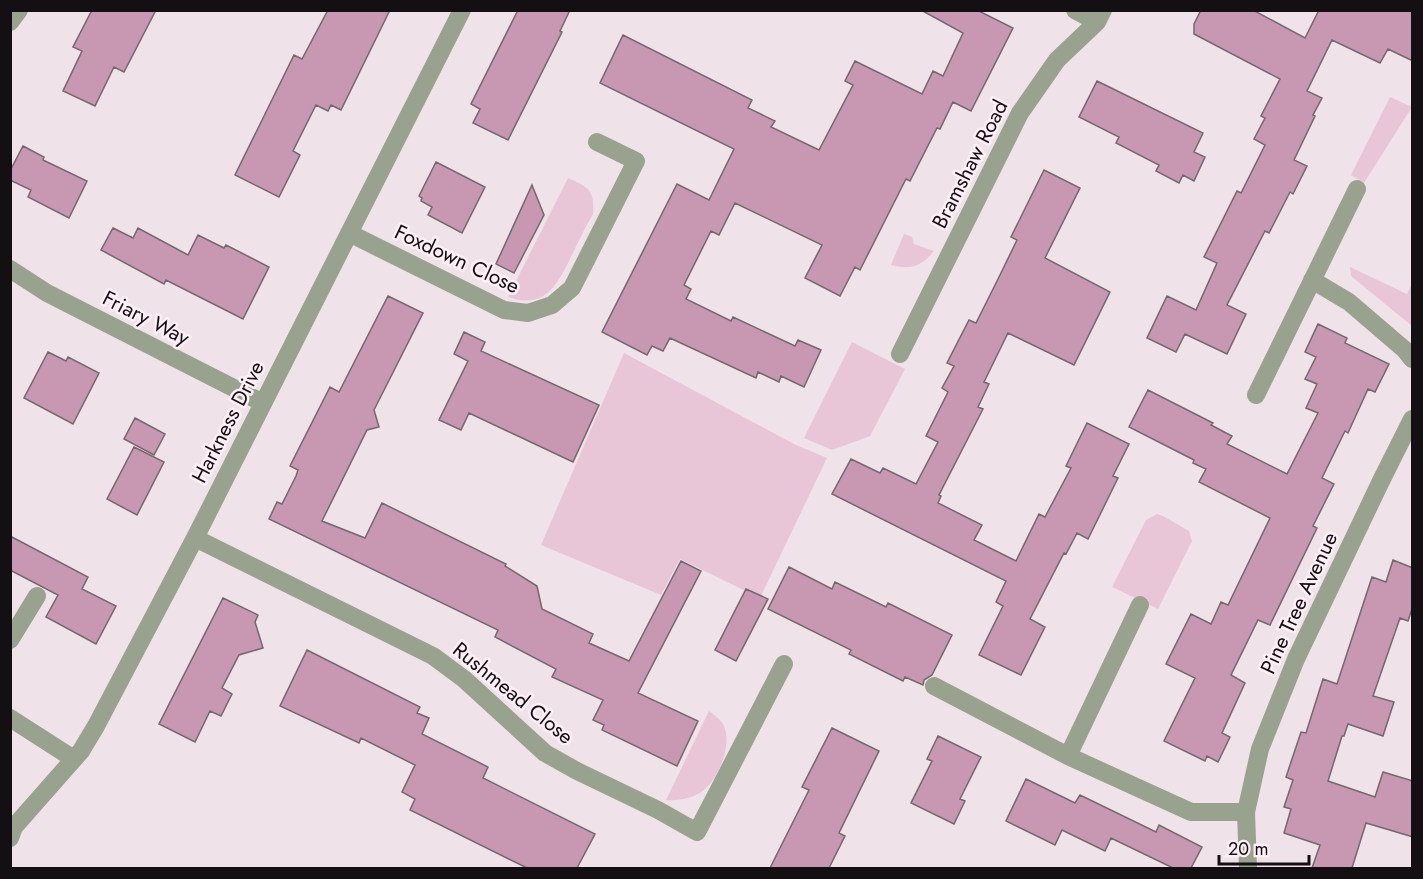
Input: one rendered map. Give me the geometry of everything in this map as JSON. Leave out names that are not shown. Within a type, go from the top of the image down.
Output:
[{"type":"street","points":[[10,22],[19,10]]},
{"type":"street","name":"Harkness Drive","points":[[10,838],[14,827],[74,759],[96,726],[195,538],[462,10]]},
{"type":"street","points":[[1075,10],[1100,16]]},
{"type":"street","name":"Bramshaw Road","points":[[900,354],[1020,113],[1057,60],[1100,16]]},
{"type":"street","name":"Foxdown Close","points":[[349,233],[504,310],[528,313],[552,305],[572,288],[636,160],[597,142]]},
{"type":"street","points":[[1256,395],[1357,189]]},
{"type":"street","name":"Friary Way","points":[[10,269],[47,293],[263,403]]},
{"type":"street","points":[[1312,280],[1349,302],[1406,350],[1413,359]]},
{"type":"street","name":"Pine Tree Avenue","points":[[1248,868],[1246,812],[1260,748],[1350,546],[1413,419]]},
{"type":"street","name":"Rushmead Close","points":[[195,538],[433,656],[464,679],[546,753],[697,832],[784,664]]},
{"type":"street","points":[[10,640],[37,596]]},
{"type":"street","points":[[1068,756],[1140,605]]},
{"type":"street","points":[[934,686],[1068,756],[1191,812],[1246,812]]},
{"type":"street","points":[[10,718],[74,759]]},
{"type":"shaded area","points":[[1390,97],[1412,107],[1364,183],[1351,175]]},
{"type":"shaded area","points":[[568,178],[589,190],[593,200],[593,214],[560,277],[548,292],[531,300],[508,297]]},
{"type":"shaded area","points":[[904,234],[912,237],[914,244],[934,251],[915,266],[891,265]]},
{"type":"shaded area","points":[[1350,267],[1407,294],[1412,284],[1412,326],[1351,276]]},
{"type":"shaded area","points":[[852,342],[905,369],[870,436],[832,450],[804,438]]},
{"type":"shaded area","points":[[624,353],[796,445],[827,458],[760,598],[680,559],[661,595],[541,545]]},
{"type":"shaded area","points":[[1157,514],[1189,531],[1192,541],[1158,609],[1112,587],[1146,520]]},
{"type":"shaded area","points":[[709,711],[722,722],[727,740],[716,776],[697,795],[666,800]]},
{"type":"building","points":[[92,10],[156,10],[124,72],[114,67],[95,106],[63,91],[82,51],[73,47]]},
{"type":"building","points":[[328,10],[390,10],[341,110],[331,105],[328,111],[316,105],[293,151],[300,155],[279,197],[235,175],[294,55],[302,59]]},
{"type":"building","points":[[518,10],[570,10],[560,31],[562,32],[508,140],[473,123],[480,109],[471,104]]},
{"type":"building","points":[[921,10],[977,10],[1013,28],[971,111],[953,102],[910,181],[906,179],[860,270],[855,267],[840,296],[805,278],[822,245],[735,203],[719,235],[711,231],[684,285],[691,289],[686,299],[731,321],[733,317],[795,346],[798,340],[821,350],[804,387],[781,376],[779,382],[758,372],[756,378],[670,338],[663,351],[652,346],[647,355],[602,332],[677,184],[709,200],[734,149],[600,83],[623,35],[752,100],[748,108],[775,121],[771,127],[819,150],[853,85],[845,81],[855,61],[922,94],[933,71],[943,76],[963,33]]},
{"type":"building","points":[[1201,10],[1253,10],[1305,38],[1319,10],[1413,10],[1413,61],[1388,49],[1380,63],[1332,40],[1307,91],[1322,98],[1294,160],[1307,166],[1293,194],[1290,192],[1269,233],[1265,231],[1227,305],[1246,314],[1227,354],[1185,334],[1176,352],[1147,338],[1167,296],[1196,310],[1217,263],[1204,257],[1237,191],[1241,193],[1265,145],[1254,139],[1265,118],[1261,116],[1280,79],[1194,34],[1194,24]]},
{"type":"building","points":[[1097,81],[1203,133],[1194,152],[1205,157],[1194,181],[1183,175],[1179,183],[1156,171],[1159,165],[1116,143],[1119,137],[1079,117]]},
{"type":"building","points":[[23,146],[44,157],[43,160],[87,181],[69,218],[28,197],[31,190],[10,180],[10,171]]},
{"type":"building","points":[[436,162],[485,187],[462,233],[428,215],[432,207],[421,201],[422,198],[419,196]]},
{"type":"building","points":[[1044,170],[1080,188],[1045,258],[1110,292],[1074,365],[1008,333],[984,382],[989,384],[978,407],[983,409],[939,495],[941,496],[938,503],[982,525],[974,540],[1016,561],[1039,514],[1045,517],[1071,468],[1066,466],[1087,423],[1129,444],[1113,476],[1118,478],[1088,539],[1077,533],[1066,554],[1064,553],[1030,619],[1045,627],[1021,675],[979,655],[1003,606],[996,602],[1006,581],[832,494],[851,459],[880,473],[883,468],[916,484],[938,442],[926,436],[948,392],[942,388],[954,366],[947,363],[969,320],[976,323],[1017,240],[1011,237]]},
{"type":"building","points":[[532,185],[544,215],[514,273],[496,264]]},
{"type":"building","points":[[113,228],[133,238],[138,228],[188,255],[198,235],[224,248],[226,245],[269,267],[243,319],[166,280],[164,284],[101,250]]},
{"type":"building","points":[[388,296],[423,313],[374,410],[379,427],[367,430],[322,521],[365,538],[382,503],[506,564],[505,566],[537,586],[542,609],[593,634],[589,643],[629,661],[681,561],[701,571],[638,693],[698,721],[677,766],[602,730],[604,725],[593,720],[603,700],[552,677],[556,669],[495,637],[498,630],[269,519],[277,502],[282,504],[296,476],[298,470],[290,466],[330,387],[339,392]]},
{"type":"building","points":[[1318,324],[1347,338],[1345,343],[1389,364],[1375,392],[1368,389],[1348,433],[1345,431],[1322,478],[1334,484],[1313,526],[1317,528],[1270,625],[1258,620],[1231,675],[1245,683],[1222,733],[1230,737],[1218,762],[1207,756],[1205,761],[1164,741],[1195,678],[1166,664],[1191,614],[1211,624],[1221,602],[1228,605],[1270,518],[1199,482],[1206,469],[1193,463],[1194,460],[1129,427],[1148,390],[1213,423],[1211,425],[1232,436],[1227,444],[1287,474],[1318,413],[1306,408],[1317,384],[1305,379],[1316,357],[1305,352]]},
{"type":"building","points":[[464,332],[485,342],[481,351],[599,405],[573,462],[469,413],[461,430],[439,420],[468,361],[454,354]]},
{"type":"building","points":[[48,352],[66,361],[68,357],[99,373],[73,424],[24,398]]},
{"type":"building","points":[[135,418],[165,434],[154,455],[124,439]]},
{"type":"building","points":[[134,447],[164,462],[137,515],[107,499]]},
{"type":"building","points":[[10,536],[88,577],[82,589],[116,606],[96,644],[46,617],[58,595],[10,570]]},
{"type":"building","points":[[1393,560],[1413,568],[1413,606],[1408,621],[1400,618],[1373,696],[1394,702],[1383,736],[1348,724],[1328,781],[1375,797],[1383,772],[1413,781],[1413,837],[1366,823],[1352,868],[1312,868],[1320,845],[1284,833],[1291,809],[1284,807],[1293,780],[1286,777],[1301,732],[1306,733],[1323,679],[1337,684],[1372,577],[1386,582]]},
{"type":"building","points":[[789,567],[832,589],[835,582],[886,607],[888,603],[952,635],[932,675],[924,680],[923,685],[905,677],[903,681],[849,654],[851,650],[768,609]]},
{"type":"building","points":[[746,589],[768,599],[736,661],[715,650]]},
{"type":"building","points":[[223,598],[258,615],[255,622],[263,648],[239,655],[222,688],[232,694],[221,716],[210,711],[195,742],[159,724]]},
{"type":"building","points":[[307,650],[420,707],[417,713],[429,718],[422,734],[488,767],[483,778],[595,834],[577,868],[527,868],[410,810],[415,799],[402,792],[415,765],[361,738],[359,743],[280,706]]},
{"type":"building","points":[[832,728],[879,751],[839,833],[845,836],[829,868],[770,868],[809,790],[802,787]]},
{"type":"building","points":[[938,736],[981,757],[960,799],[965,801],[954,824],[911,803],[932,761],[927,759]]},
{"type":"building","points":[[1026,779],[1075,803],[1080,795],[1156,832],[1159,825],[1202,847],[1191,868],[1173,868],[1111,838],[1105,851],[1062,830],[1055,845],[1006,821]]}]
